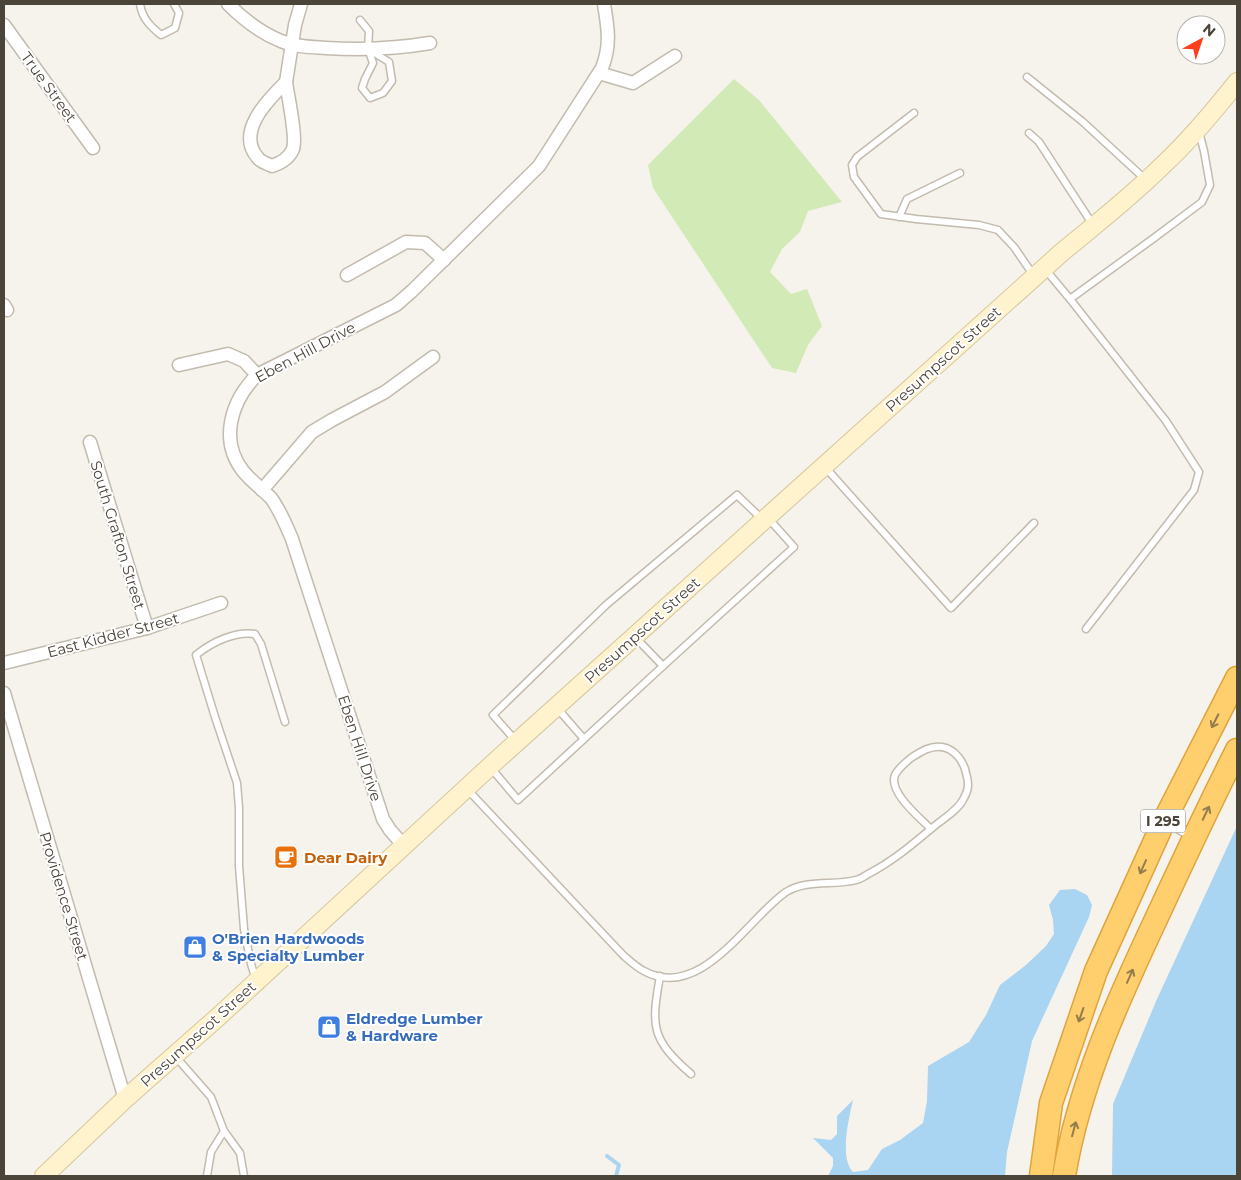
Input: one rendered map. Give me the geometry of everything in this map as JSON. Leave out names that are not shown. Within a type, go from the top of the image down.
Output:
[{"type":"highway","name":"I 295","points":[[1041,1176],[1051,1103],[1097,969],[1164,821],[1237,678]]},
{"type":"highway","name":"I 295","points":[[1064,1176],[1079,1108],[1108,1026],[1131,972],[1237,750]]},
{"type":"street","points":[[228,4],[244,19],[268,36],[292,44],[316,48],[368,49],[430,43]]},
{"type":"street","points":[[286,82],[264,106],[256,118],[251,132],[252,146],[259,159],[272,166],[285,161],[293,149],[294,134],[286,82],[301,4]]},
{"type":"street","name":"Eben Hill Drive","points":[[404,846],[383,819],[292,539],[277,508],[244,473],[236,460],[230,444],[229,429],[232,413],[245,386],[256,375],[396,305],[540,166],[599,73],[607,54],[608,38],[604,4]]},
{"type":"street","name":"True Street","points":[[4,25],[93,148]]},
{"type":"street","points":[[599,73],[633,83],[675,56]]},
{"type":"street","name":"Presumpscot Street","points":[[44,1176],[125,1099],[256,982],[466,788],[1040,273],[1164,165],[1237,82]]},
{"type":"street","points":[[347,276],[406,242],[425,244],[444,260]]},
{"type":"street","points":[[180,365],[228,354],[244,361],[256,375]]},
{"type":"street","points":[[262,490],[312,432],[385,392],[433,357]]},
{"type":"street","name":"South Grafton Street","points":[[90,442],[147,628]]},
{"type":"street","name":"East Kidder Street","points":[[4,663],[147,628],[220,603]]},
{"type":"street","name":"Providence Street","points":[[4,693],[125,1099]]},
{"type":"lane","points":[[140,4],[141,11],[148,24],[161,35],[175,28],[179,12],[174,4]]},
{"type":"lane","points":[[360,20],[369,31],[368,49],[374,64],[362,88],[370,98],[383,93],[392,81],[389,62],[368,49]]},
{"type":"lane","points":[[1027,76],[1083,122],[1147,180]]},
{"type":"lane","points":[[914,113],[857,157],[852,166],[854,177],[881,214],[979,225],[998,230],[1040,273],[1070,299],[1166,421],[1199,472],[1194,490],[1086,629]]},
{"type":"lane","points":[[1070,299],[1202,202],[1210,185],[1198,128]]},
{"type":"lane","points":[[1029,133],[1039,142],[1094,226]]},
{"type":"lane","points":[[899,217],[907,199],[960,173]]},
{"type":"lane","points":[[824,466],[951,608],[1034,523]]},
{"type":"lane","points":[[490,767],[518,800],[794,547],[766,519],[737,495],[606,606],[493,715],[517,743]]},
{"type":"lane","points":[[256,982],[244,929],[239,866],[237,783],[196,655],[205,648],[244,632],[254,634],[260,644],[285,722]]},
{"type":"lane","points":[[635,637],[663,666]]},
{"type":"lane","points":[[556,708],[584,739]]},
{"type":"lane","points":[[466,788],[623,956],[645,972],[668,978],[687,975],[712,961],[737,941],[786,892],[804,885],[857,880],[882,867],[904,852],[931,829],[963,800],[969,787],[965,768],[957,755],[942,747],[922,750],[906,762],[895,775],[894,787],[902,799],[931,829]]},
{"type":"lane","points":[[1164,821],[1194,838]]},
{"type":"lane","points":[[660,976],[656,1000],[656,1028],[659,1039],[666,1050],[691,1074]]},
{"type":"lane","points":[[175,1055],[211,1097],[224,1131],[240,1154],[244,1176]]},
{"type":"lane","points":[[207,1176],[211,1152],[224,1131]]},
{"type":"green space","points":[[734,79],[759,100],[842,202],[808,211],[800,232],[782,249],[770,272],[791,294],[807,289],[822,326],[808,345],[796,373],[772,368],[653,188],[648,165]]},
{"type":"water","points":[[1237,826],[1237,1176],[1112,1176],[1113,1104],[1157,999]]},
{"type":"water","points":[[1075,889],[1087,895],[1092,905],[1089,917],[1032,1041],[1007,1152],[1005,1176],[828,1176],[833,1166],[833,1158],[813,1138],[831,1140],[837,1134],[837,1116],[853,1100],[846,1148],[849,1166],[853,1172],[868,1170],[882,1149],[900,1140],[923,1123],[927,1101],[928,1066],[969,1042],[986,1015],[1000,985],[1026,965],[1046,946],[1054,934],[1049,905],[1060,890]]},
{"type":"waterway","points":[[607,1156],[619,1165],[616,1176]]},
{"type":"place","name":"Dear Dairy","points":[[286,857]]},
{"type":"place","name":"O'Brien Hardwoods & Specialty Lumber","points":[[195,947]]},
{"type":"place","name":"Eldredge Lumber & Hardware","points":[[329,1027]]}]
